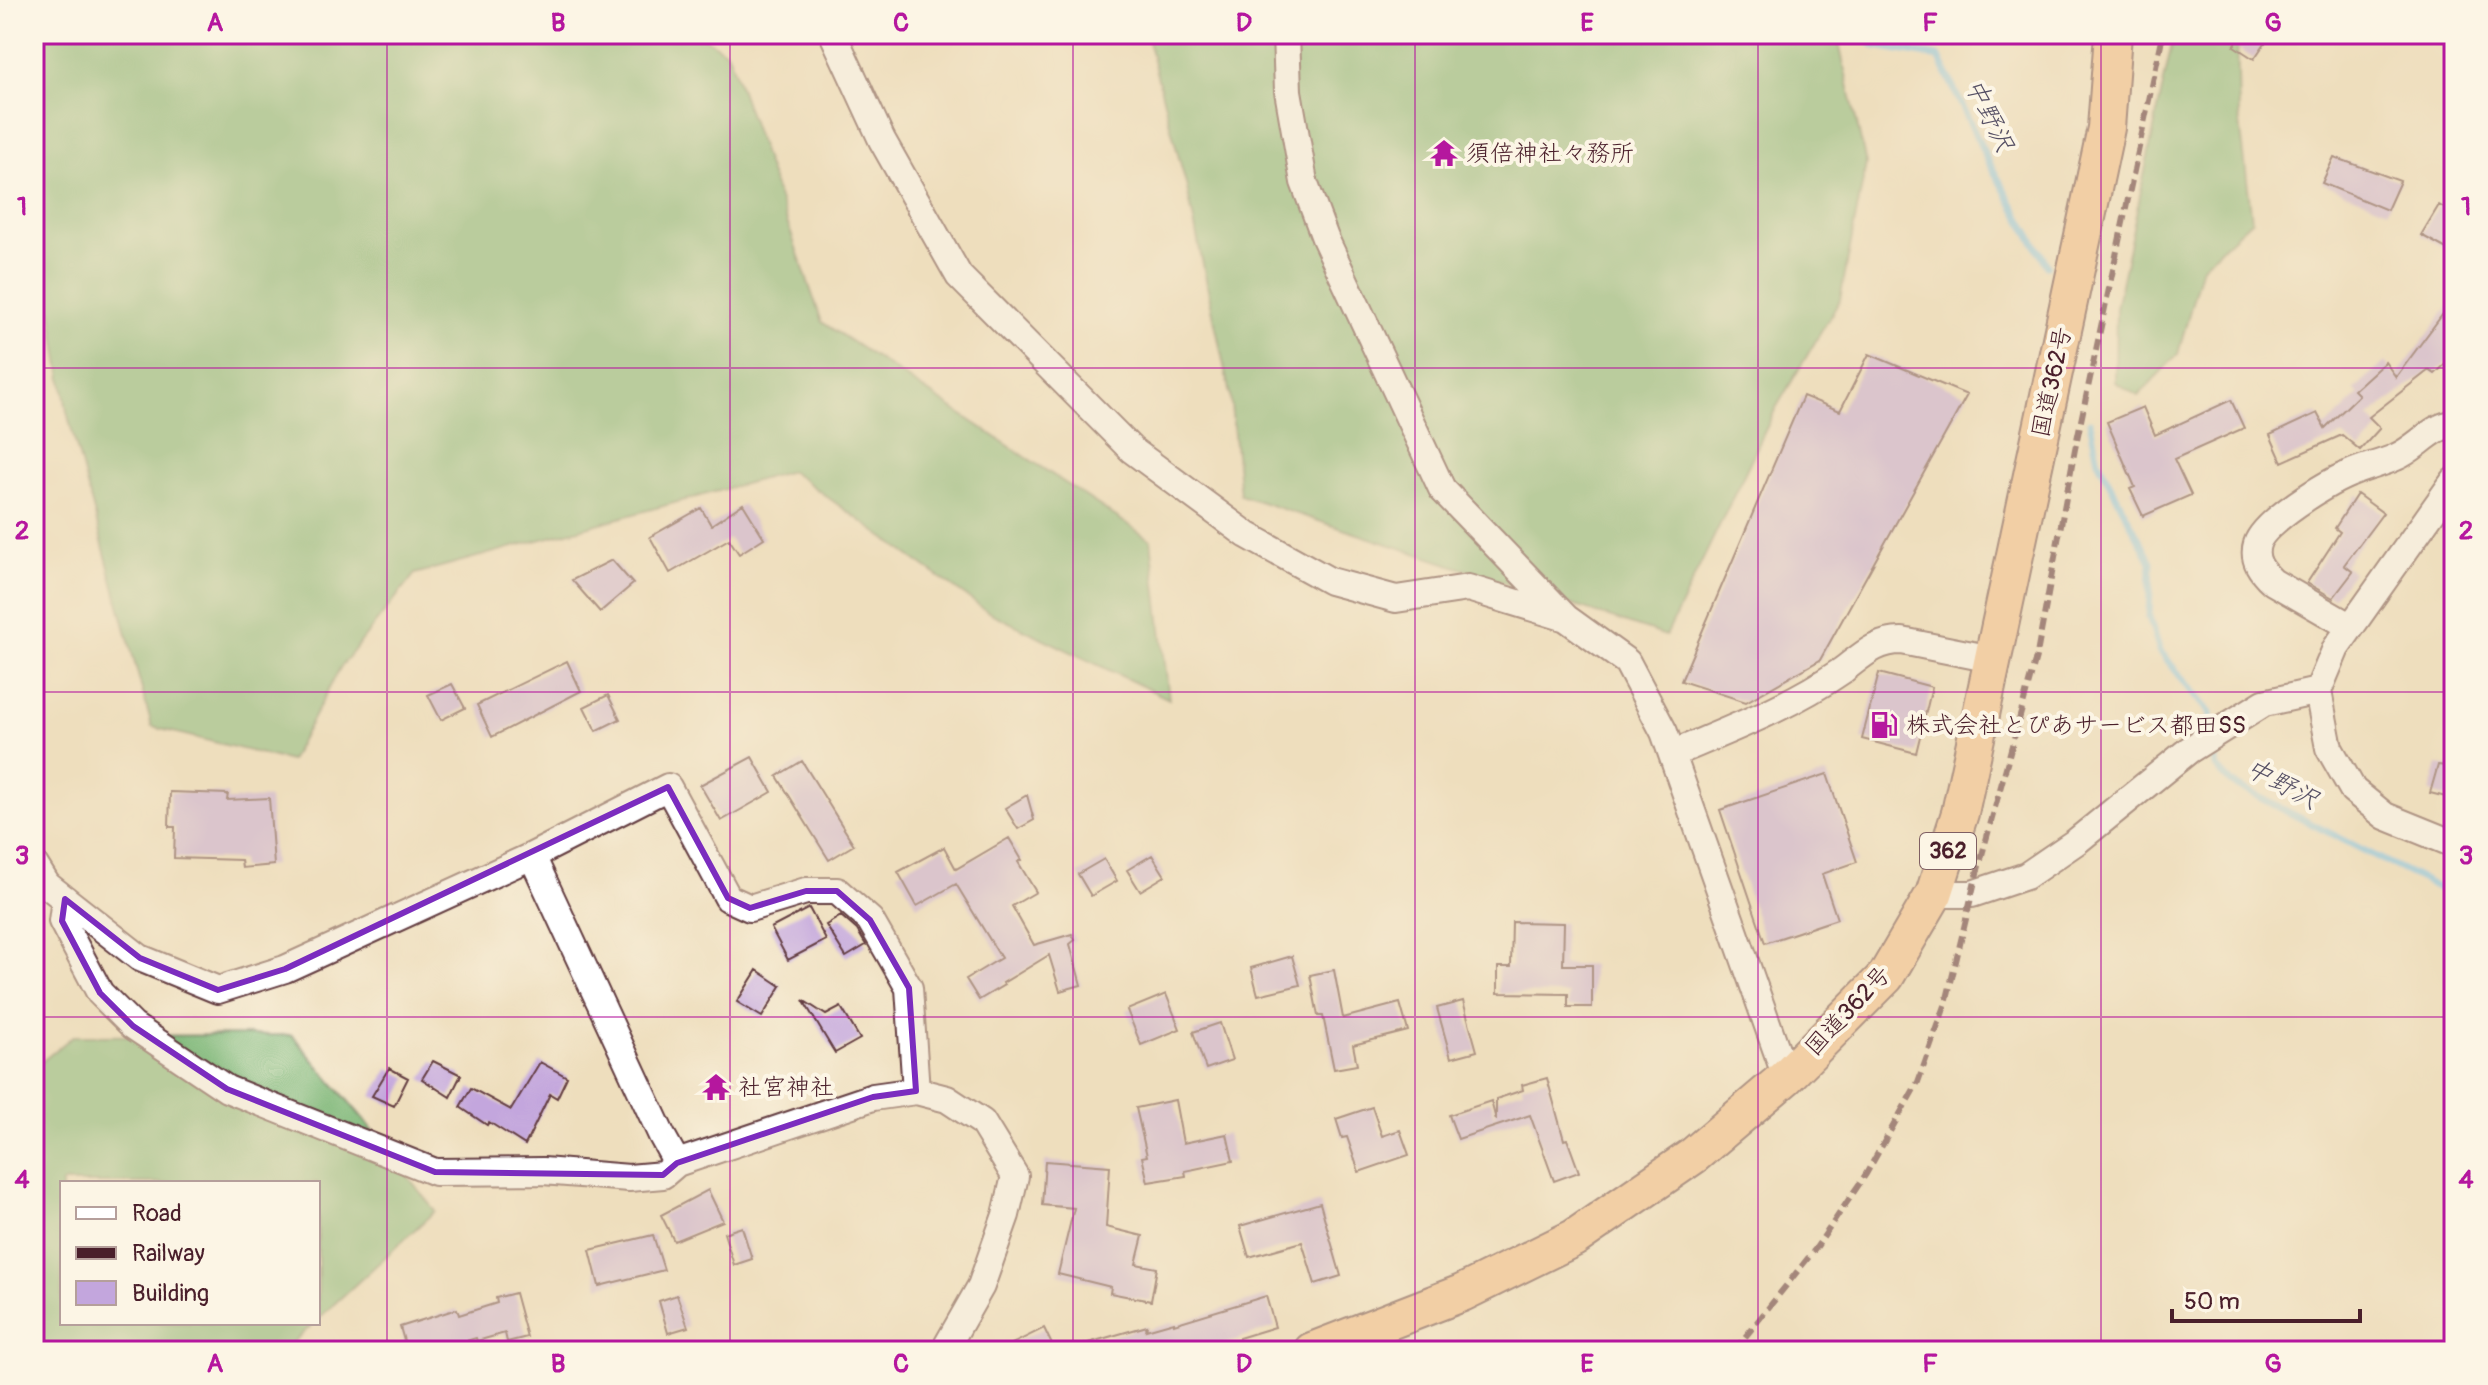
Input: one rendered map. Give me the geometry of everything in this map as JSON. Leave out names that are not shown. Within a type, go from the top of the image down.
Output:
[{"type":"highway","name":"国道362号","points":[[1312,1351],[1462,1293],[1574,1238],[1693,1156],[1786,1077],[1886,976],[1934,894],[1960,813],[2106,128],[2113,34]]},
{"type":"street","points":[[833,34],[882,140],[959,276],[1132,450],[1247,535],[1330,581],[1396,599],[1468,588],[1566,618]]},
{"type":"street","points":[[1286,34],[1288,91],[1304,182],[1325,238],[1442,489],[1566,618],[1627,662],[1664,732],[1786,1077]]},
{"type":"street","points":[[2351,627],[2273,582],[2263,573],[2255,547],[2260,537],[2302,500],[2342,477],[2396,458],[2445,425],[2454,424]]},
{"type":"street","points":[[2454,481],[2336,648],[2318,691],[2329,748],[2353,790],[2385,816],[2454,844]]},
{"type":"street","points":[[1672,754],[1813,691],[1871,647],[1887,641],[1902,641],[1992,659]]},
{"type":"street","points":[[1934,894],[1972,894],[2026,876],[2077,841],[2189,750],[2264,703],[2318,691]]},
{"type":"street","points":[[34,864],[47,885],[140,958],[218,990],[285,969],[532,856],[668,787],[728,898],[750,908],[806,891],[837,891],[870,920],[909,988],[916,1091]]},
{"type":"street","points":[[532,856],[677,1163]]},
{"type":"street","points":[[65,899],[62,921],[100,993],[133,1026],[227,1089],[435,1172],[543,1171],[629,1178],[663,1175],[677,1163],[873,1097],[916,1091],[947,1099],[982,1122],[1015,1176],[1006,1215],[981,1286],[944,1351]]},
{"type":"highlighted area","points":[[668,787],[728,898],[750,908],[806,891],[837,891],[870,920],[909,988],[916,1091],[873,1097],[677,1163],[663,1175],[435,1172],[227,1089],[133,1026],[100,993],[62,921],[65,899],[140,958],[218,990],[285,969]]},
{"type":"green space","points":[[34,34],[698,34],[728,53],[822,322],[1151,540],[1169,699],[988,612],[791,471],[415,574],[340,668],[290,761],[152,727],[67,412],[34,197]]},
{"type":"green space","points":[[1146,34],[1837,34],[1866,164],[1840,300],[1776,408],[1666,636],[1240,495],[1230,395],[1187,188]]},
{"type":"green space","points":[[2174,34],[2237,34],[2239,114],[2252,220],[2202,266],[2178,354],[2138,396],[2115,382],[2116,308]]},
{"type":"green space","points":[[292,1035],[361,1116],[435,1211],[320,1317],[320,1181],[60,1181],[60,1325],[312,1325],[283,1351],[34,1351],[34,1068],[73,1036]]},
{"type":"building","points":[[2242,34],[2271,34],[2254,59],[2234,46]]},
{"type":"building","points":[[2334,157],[2400,181],[2387,210],[2322,183]]},
{"type":"building","points":[[2439,205],[2454,214],[2454,253],[2421,235]]},
{"type":"building","points":[[2454,299],[2454,356],[2435,374],[2429,370],[2369,417],[2380,428],[2360,450],[2342,435],[2282,462],[2270,435],[2317,413],[2325,428],[2359,395],[2354,390],[2385,362],[2396,377]]},
{"type":"building","points":[[1869,354],[1967,395],[1820,660],[1746,702],[1681,681],[1803,396],[1840,411]]},
{"type":"building","points":[[2231,400],[2244,428],[2174,459],[2191,495],[2143,516],[2130,489],[2135,487],[2107,422],[2143,407],[2155,435]]},
{"type":"building","points":[[2357,494],[2383,513],[2344,565],[2353,572],[2333,598],[2307,583],[2340,532],[2335,528]]},
{"type":"building","points":[[743,504],[764,538],[739,554],[729,539],[670,573],[650,537],[701,508],[711,525]]},
{"type":"building","points":[[612,560],[633,584],[600,612],[572,580]]},
{"type":"building","points":[[567,661],[581,691],[492,737],[477,705]]},
{"type":"building","points":[[1879,673],[1932,687],[1916,753],[1862,739]]},
{"type":"building","points":[[452,684],[465,708],[441,720],[428,695]]},
{"type":"building","points":[[608,695],[620,719],[596,731],[584,707]]},
{"type":"building","points":[[752,757],[772,792],[721,821],[700,785]]},
{"type":"building","points":[[802,761],[854,845],[829,860],[777,776]]},
{"type":"building","points":[[2438,765],[2454,767],[2454,799],[2430,793]]},
{"type":"building","points":[[1827,774],[1857,862],[1822,874],[1837,919],[1765,943],[1720,810]]},
{"type":"building","points":[[170,792],[228,794],[227,800],[269,798],[274,865],[242,868],[241,860],[174,858],[175,827],[169,827]]},
{"type":"building","points":[[1027,795],[1034,820],[1018,829],[1005,808]]},
{"type":"building","points":[[1009,838],[1022,860],[1018,862],[1036,892],[1012,906],[1034,945],[1072,934],[1075,940],[1070,944],[1081,985],[1060,991],[1049,955],[979,1000],[966,979],[1001,958],[956,884],[917,906],[898,872],[944,847],[956,869]]},
{"type":"building","points":[[1152,855],[1165,876],[1140,891],[1127,870]]},
{"type":"building","points":[[1104,859],[1117,881],[1091,896],[1078,874]]},
{"type":"building","points":[[809,908],[826,940],[788,960],[771,928]]},
{"type":"building","points":[[841,916],[857,930],[866,945],[846,957],[826,925]]},
{"type":"building","points":[[1512,922],[1564,923],[1563,965],[1592,965],[1592,1007],[1568,1007],[1568,994],[1498,993],[1498,967],[1511,967]]},
{"type":"building","points":[[1292,956],[1300,985],[1258,995],[1251,968]]},
{"type":"building","points":[[757,970],[781,986],[762,1017],[737,1002]]},
{"type":"building","points":[[1334,970],[1343,1018],[1400,1003],[1408,1031],[1353,1045],[1357,1065],[1334,1069],[1323,1016],[1318,1016],[1310,975]]},
{"type":"building","points":[[1166,994],[1180,1029],[1141,1045],[1127,1010]]},
{"type":"building","points":[[803,1000],[826,1015],[841,1007],[860,1039],[835,1053]]},
{"type":"building","points":[[1463,1001],[1477,1051],[1451,1058],[1437,1008]]},
{"type":"building","points":[[1220,1023],[1232,1060],[1206,1069],[1193,1032]]},
{"type":"building","points":[[433,1061],[461,1075],[450,1097],[422,1079]]},
{"type":"building","points":[[540,1062],[567,1077],[557,1098],[550,1094],[525,1145],[460,1107],[471,1088],[511,1110]]},
{"type":"building","points":[[389,1068],[408,1078],[394,1106],[372,1096]]},
{"type":"building","points":[[1547,1078],[1564,1140],[1567,1139],[1579,1172],[1554,1181],[1530,1115],[1458,1139],[1449,1115],[1491,1101],[1496,1120],[1496,1099],[1523,1090],[1522,1085]]},
{"type":"building","points":[[1175,1100],[1183,1143],[1227,1134],[1233,1161],[1185,1171],[1186,1176],[1148,1182],[1142,1157],[1147,1156],[1136,1108]]},
{"type":"building","points":[[1372,1107],[1382,1136],[1400,1130],[1409,1155],[1359,1172],[1347,1137],[1342,1138],[1336,1119]]},
{"type":"building","points":[[1045,1161],[1110,1166],[1106,1227],[1143,1236],[1136,1264],[1157,1268],[1151,1301],[1110,1293],[1111,1287],[1058,1274],[1074,1208],[1042,1205]]},
{"type":"building","points":[[708,1190],[723,1221],[674,1241],[661,1215]]},
{"type":"building","points":[[1320,1203],[1341,1276],[1315,1284],[1302,1242],[1249,1257],[1240,1226]]},
{"type":"building","points":[[742,1227],[752,1259],[734,1265],[724,1233]]},
{"type":"building","points":[[653,1235],[664,1270],[599,1286],[590,1250]]},
{"type":"building","points":[[515,1293],[527,1337],[507,1342],[505,1333],[433,1351],[407,1351],[400,1327],[457,1309],[459,1315],[497,1303],[496,1298]]},
{"type":"building","points":[[677,1295],[688,1327],[668,1333],[659,1301]]},
{"type":"building","points":[[1266,1296],[1275,1327],[1239,1340],[1199,1351],[1082,1351],[1081,1345],[1147,1326],[1146,1330],[1174,1324]]},
{"type":"building","points":[[1044,1328],[1055,1351],[998,1351]]},
{"type":"waterway","name":"中野沢","points":[[1858,34],[1875,46],[1939,57],[1987,159],[2047,265]]},
{"type":"waterway","name":"中野沢","points":[[2090,422],[2098,461],[2151,562],[2149,617],[2160,651],[2210,713],[2212,727]]},
{"type":"waterway","name":"中野沢","points":[[2214,743],[2216,767],[2231,783],[2454,896]]},
{"type":"railway","points":[[1734,1351],[1816,1248],[1866,1174],[1918,1082],[1946,1003],[1976,877],[2037,654],[2075,449],[2163,34]]},
{"type":"place","name":"須倍神社々務所","points":[[1444,153]]},
{"type":"place","name":"株式会社とぴあサービス都田SS","points":[[1884,725]]},
{"type":"place","name":"社宮神社","points":[[716,1087]]}]
